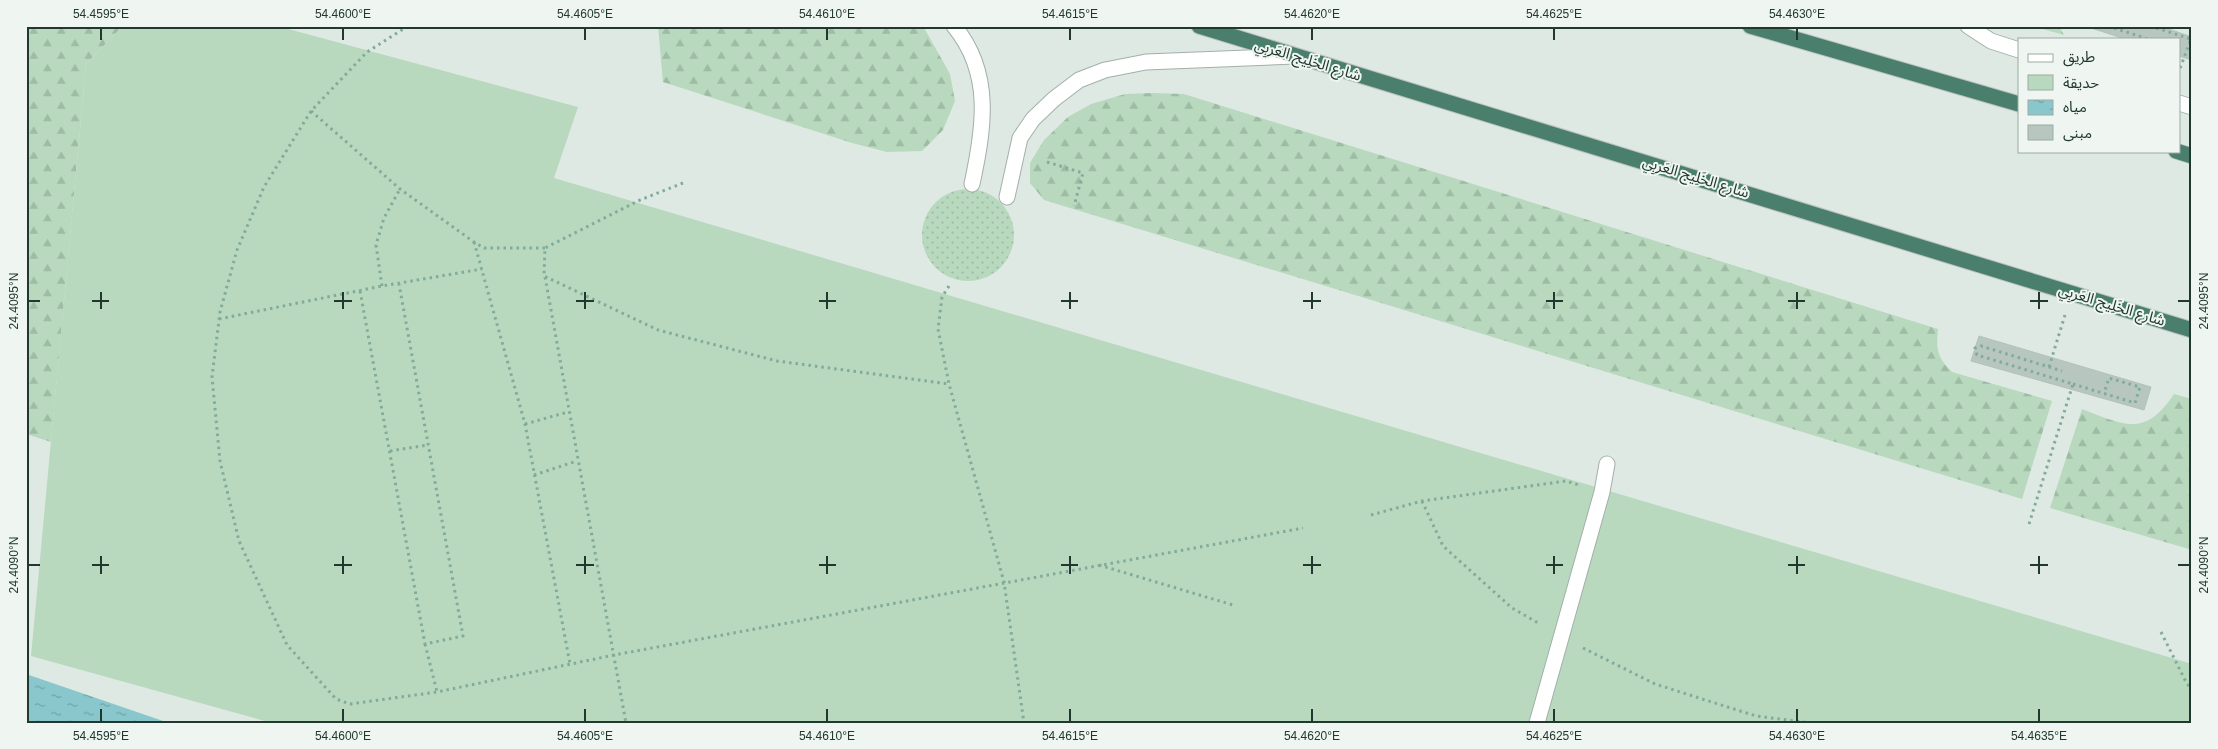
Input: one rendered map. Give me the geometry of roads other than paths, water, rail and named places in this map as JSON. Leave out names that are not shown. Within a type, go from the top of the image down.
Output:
[{"type":"highway","name":"شارع الخَلِيج العَربِي","points":[[1199,26],[2192,330]]},
{"type":"highway","points":[[1750,26],[2018,104]]},
{"type":"highway","points":[[2179,152],[2192,156]]},
{"type":"street","points":[[954,26],[972,51],[980,82],[983,126],[972,184]]},
{"type":"street","points":[[1968,26],[1991,41],[2018,50]]},
{"type":"street","points":[[1007,197],[1020,138],[1033,119],[1054,99],[1079,80],[1105,70],[1146,62],[1296,56]]},
{"type":"street","points":[[2180,103],[2192,107]]},
{"type":"street","points":[[1537,723],[1602,492],[1607,464]]},
{"type":"water","points":[[26,674],[169,723],[26,723]]}]
